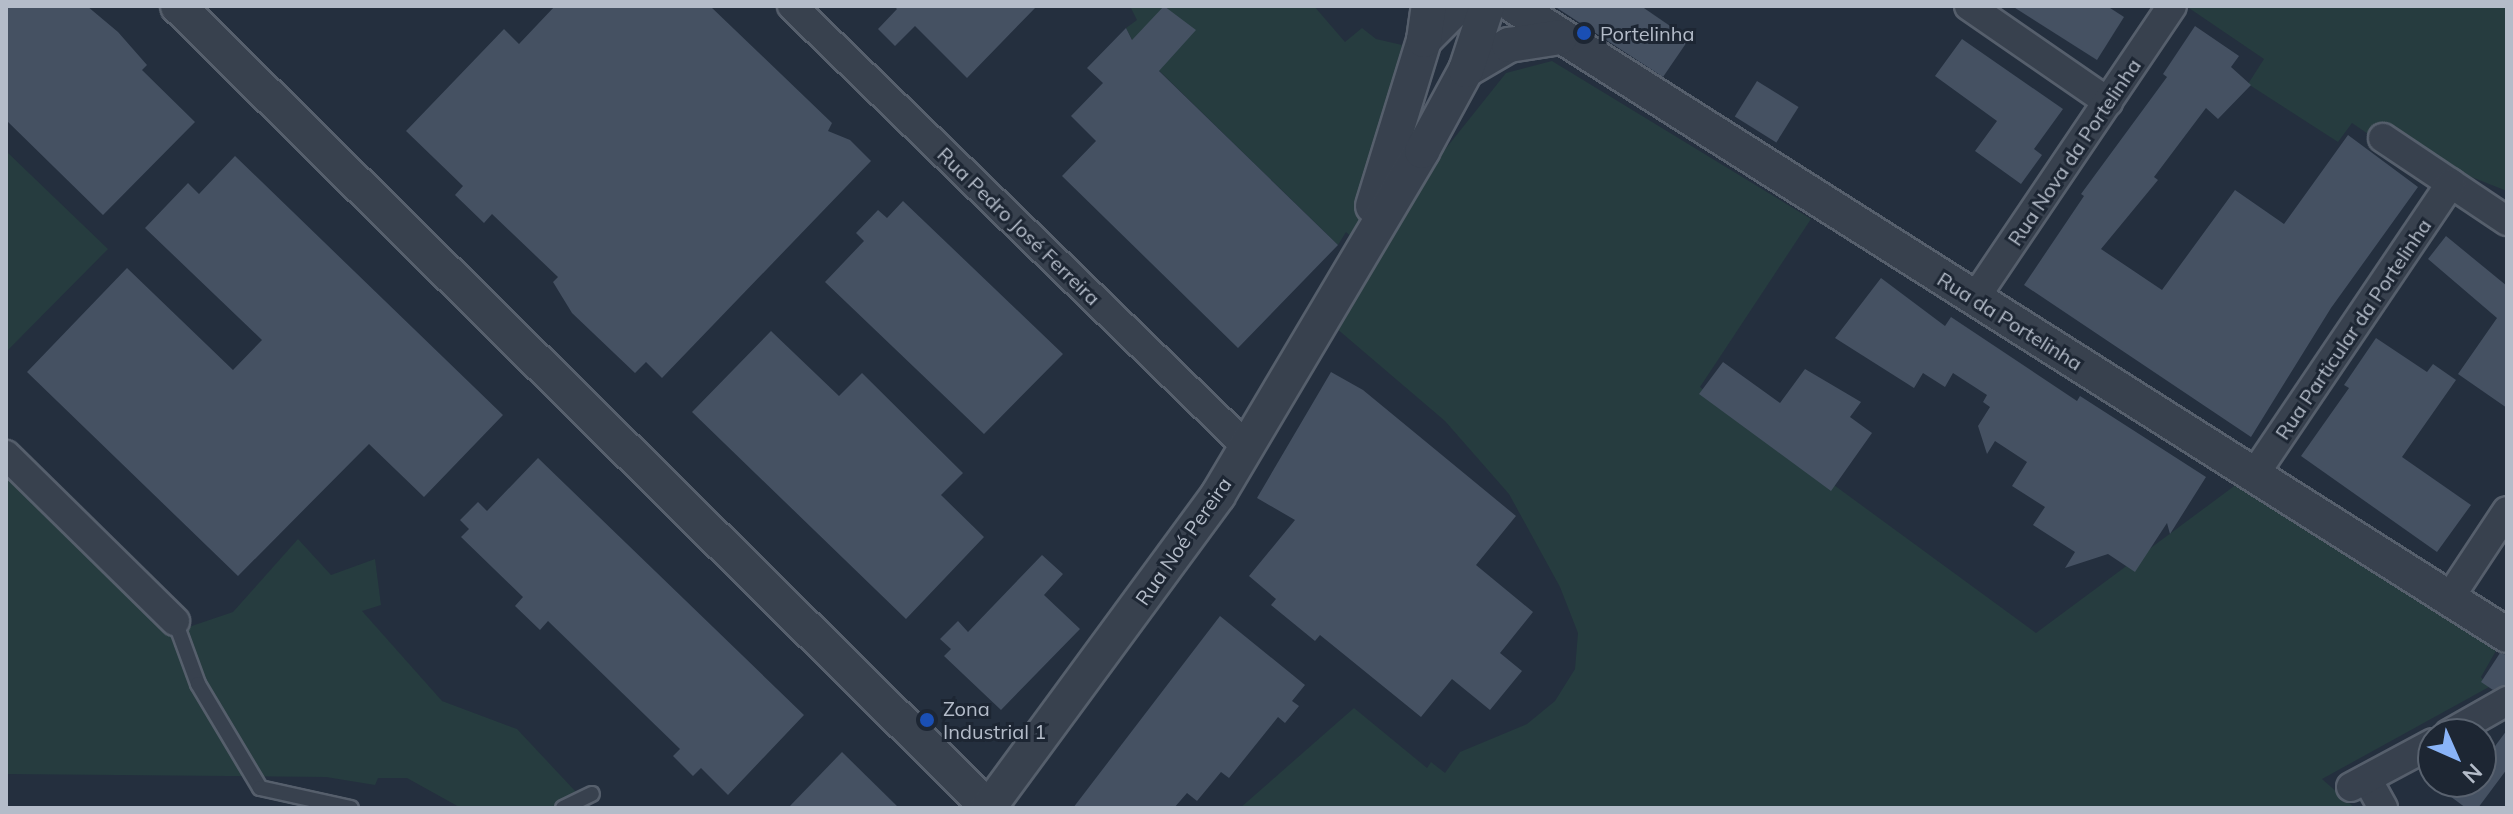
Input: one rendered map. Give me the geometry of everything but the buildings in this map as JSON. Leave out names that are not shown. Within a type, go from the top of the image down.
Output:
[{"type":"street","points":[[178,6],[989,808]]},
{"type":"street","name":"Rua Pedro José Ferreira","points":[[792,6],[1246,446]]},
{"type":"street","name":"Rua Noé Pereira","points":[[1355,259],[1424,40],[1429,6]]},
{"type":"street","name":"Rua Noé Pereira","points":[[1424,40],[1458,6]]},
{"type":"street","name":"Rua Noé Pereira","points":[[989,808],[1182,547],[1246,446],[1466,70],[1487,6]]},
{"type":"street","name":"Rua da Portelinha","points":[[1514,6],[2507,635]]},
{"type":"street","points":[[1969,6],[2108,102]]},
{"type":"street","name":"Rua Nova da Portelinha","points":[[1975,298],[2172,6]]},
{"type":"street","name":"Rua Noé Pereira","points":[[1466,70],[1509,45],[1560,37]]},
{"type":"street","points":[[2383,138],[2507,221]]},
{"type":"street","name":"Rua Particular da Portelinha","points":[[2254,475],[2451,183]]},
{"type":"street","points":[[6,455],[175,621]]},
{"type":"street","points":[[2450,597],[2507,511]]},
{"type":"street","points":[[2477,718],[2507,701]]},
{"type":"street","points":[[2383,808],[2359,783],[2417,752]]},
{"type":"lane","points":[[175,621],[198,684],[260,788],[351,808]]},
{"type":"lane","points":[[563,808],[592,794]]},
{"type":"green space","points":[[1130,6],[1314,6],[1345,42],[1362,28],[1376,39],[1402,45],[1389,92],[1443,152],[1506,73],[1552,61],[1811,219],[1700,387],[2036,633],[2237,484],[2403,581],[2417,599],[2497,649],[2481,677],[2489,687],[2433,718],[2417,718],[2417,727],[2322,779],[2355,808],[1240,808],[1354,708],[1427,768],[1431,762],[1445,773],[1460,752],[1527,724],[1555,701],[1575,669],[1578,633],[1560,587],[1509,494],[1445,421],[1329,322],[1372,255],[1346,232],[1338,245],[1137,49],[1126,28],[1137,20]]},
{"type":"green space","points":[[2186,6],[2507,6],[2507,191],[2377,140],[2352,123],[2338,142],[2248,84],[2264,59]]},
{"type":"green space","points":[[6,151],[108,249],[6,352]]},
{"type":"green space","points":[[6,475],[177,631],[233,612],[298,539],[331,575],[375,559],[381,605],[362,611],[442,701],[517,729],[591,808],[461,808],[407,778],[378,778],[375,785],[326,777],[6,774]]},
{"type":"place","name":"Portelinha","points":[[1584,33]]},
{"type":"place","name":"Zona Industrial 1","points":[[927,720]]}]
